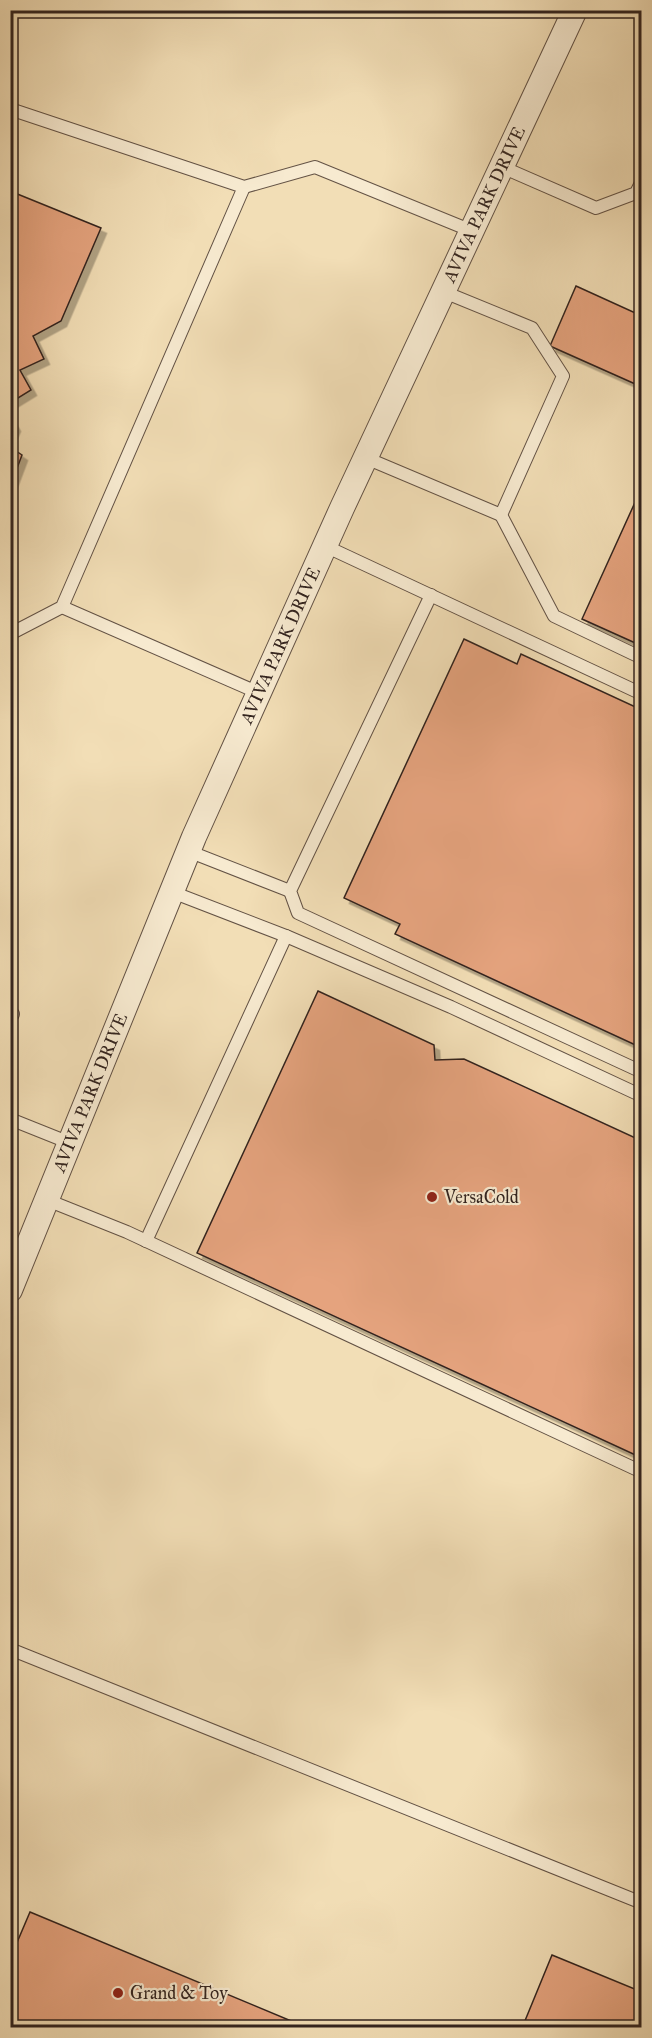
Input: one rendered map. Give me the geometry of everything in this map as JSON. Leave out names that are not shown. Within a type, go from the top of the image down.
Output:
[{"type":"street","name":"AVIVA PARK DRIVE","points":[[10,1290],[188,852],[325,546],[575,10]]},
{"type":"lane","points":[[10,109],[244,187],[315,167],[472,231]]},
{"type":"lane","points":[[502,167],[596,208],[636,193],[642,181]]},
{"type":"lane","points":[[10,634],[62,607],[244,187]]},
{"type":"lane","points":[[444,292],[532,328],[563,376],[501,515]]},
{"type":"lane","points":[[366,458],[501,515],[554,616],[642,658]]},
{"type":"lane","points":[[325,546],[642,694]]},
{"type":"lane","points":[[431,595],[290,891],[298,913],[642,1072]]},
{"type":"lane","points":[[62,607],[259,693]]},
{"type":"lane","points":[[188,852],[290,891]]},
{"type":"lane","points":[[172,892],[286,936],[451,1007],[642,1096]]},
{"type":"lane","points":[[146,1241],[286,936]]},
{"type":"lane","points":[[10,1013],[13,1014],[10,1020]]},
{"type":"lane","points":[[10,1119],[70,1143]]},
{"type":"lane","points":[[47,1200],[146,1241],[642,1472]]},
{"type":"lane","points":[[10,1649],[642,1903]]},
{"type":"building","points":[[10,191],[101,228],[61,321],[33,336],[44,359],[20,370],[31,390],[10,403]]},
{"type":"building","points":[[576,286],[642,316],[642,387],[550,346]]},
{"type":"building","points":[[10,417],[15,426],[10,437]]},
{"type":"building","points":[[10,447],[22,455],[10,487]]},
{"type":"building","points":[[642,487],[642,646],[582,619]]},
{"type":"building","points":[[464,639],[517,664],[521,654],[642,710],[642,1048],[395,934],[400,924],[344,898]]},
{"type":"building","name":"VersaCold","points":[[318,991],[434,1045],[435,1060],[464,1059],[642,1141],[642,1458],[197,1253]]},
{"type":"building","name":"Grand & Toy","points":[[30,1912],[308,2028],[10,2028],[10,1959]]},
{"type":"building","points":[[552,1955],[642,1992],[642,2028],[522,2028]]},
{"type":"place","name":"VersaCold","points":[[432,1197]]},
{"type":"place","name":"Grand & Toy","points":[[118,1993]]}]
